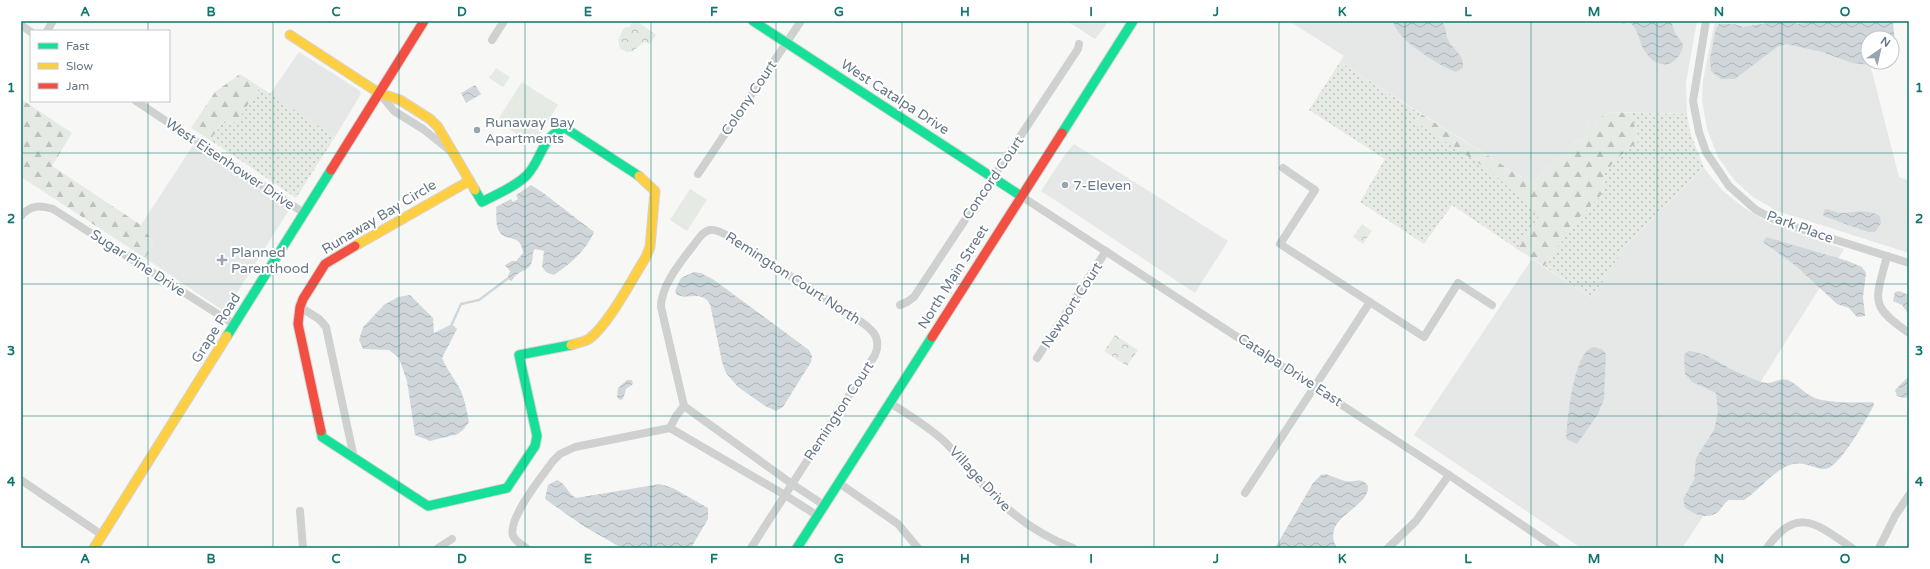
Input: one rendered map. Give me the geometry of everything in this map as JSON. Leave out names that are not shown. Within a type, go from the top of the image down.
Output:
[{"type":"street","points":[[48,30],[53,21]]},
{"type":"street","name":"Grape Road","points":[[94,548],[424,21]]},
{"type":"street","points":[[492,40],[504,21]]},
{"type":"street","name":"West Catalpa Drive","points":[[753,21],[1021,196]]},
{"type":"street","name":"Colony Court","points":[[698,174],[801,21]]},
{"type":"street","name":"North Main Street","points":[[797,548],[1133,21]]},
{"type":"street","name":"Park Place","points":[[1706,21],[1693,100],[1699,132],[1706,152],[1729,186],[1756,210],[1773,219],[1909,263]]},
{"type":"street","points":[[21,25],[30,31]]},
{"type":"street","name":"Runaway Bay Circle","points":[[290,35],[379,93],[400,100],[430,119],[438,127],[482,202],[508,189],[528,174],[552,134],[558,129],[565,128],[572,131],[651,185],[655,191],[650,247],[646,257],[605,319],[589,338],[583,341],[519,355],[537,436],[535,446],[508,488],[428,506],[322,437],[298,324],[300,307],[325,264],[398,220],[469,181]]},
{"type":"street","name":"Concord Court","points":[[900,305],[908,302],[914,297],[992,177],[1008,156],[1070,62],[1078,49],[1079,44]]},
{"type":"street","name":"West Eisenhower Drive","points":[[138,102],[304,213]]},
{"type":"street","points":[[1283,168],[1315,190],[1280,244],[1424,338],[1458,283],[1492,305]]},
{"type":"street","name":"Catalpa Drive East","points":[[1021,196],[1449,475],[1556,548]]},
{"type":"street","name":"Sugar Pine Drive","points":[[21,216],[32,207],[38,205],[53,209],[235,325]]},
{"type":"street","name":"Remington Court North","points":[[684,406],[661,307],[661,298],[668,282],[703,232],[709,229],[714,229],[728,236],[874,330],[877,336]]},
{"type":"street","name":"Newport Court","points":[[1038,358],[1106,251]]},
{"type":"street","points":[[1887,256],[1878,290],[1880,309],[1891,320],[1909,332]]},
{"type":"street","points":[[1245,493],[1370,302]]},
{"type":"street","points":[[300,307],[319,319],[326,328],[354,458]]},
{"type":"street","name":"Remington Court","points":[[752,548],[875,354],[878,348],[877,336]]},
{"type":"street","name":"Village Drive","points":[[890,403],[915,419],[944,441],[989,492],[1014,515],[1053,539],[1073,548]]},
{"type":"street","points":[[670,428],[676,416],[684,406],[792,484],[824,505]]},
{"type":"street","points":[[526,548],[513,536],[514,520],[553,461],[560,454],[575,447],[670,428],[818,516]]},
{"type":"street","points":[[1388,548],[1416,521],[1449,475]]},
{"type":"street","points":[[21,480],[102,535]]},
{"type":"street","points":[[839,483],[898,524],[918,548]]},
{"type":"street","points":[[1879,548],[1895,516],[1909,495]]},
{"type":"street","points":[[300,511],[303,548]]},
{"type":"street","points":[[1767,548],[1782,530],[1797,523],[1805,522],[1818,526],[1852,548]]},
{"type":"street","points":[[438,548],[452,539]]},
{"type":"shaded area","points":[[1067,21],[1109,21],[1095,39]]},
{"type":"shaded area","points":[[1289,21],[1697,21],[1686,83],[1687,114],[1607,112],[1531,183],[1340,62],[1344,56]]},
{"type":"shaded area","points":[[1715,21],[1859,21],[1861,30],[1860,30],[1860,70],[1872,70],[1899,177],[1909,181],[1909,253],[1777,211],[1753,197],[1735,181],[1718,157],[1707,129],[1702,101],[1703,80]]},
{"type":"shaded area","points":[[299,52],[359,90],[361,94],[335,137],[270,94]]},
{"type":"shaded area","points":[[1074,144],[1228,241],[1195,293],[1041,191],[1064,156]]},
{"type":"shaded area","points":[[193,145],[286,206],[289,210],[225,312],[145,258],[154,244],[141,225]]},
{"type":"shaded area","points":[[1704,168],[1722,190],[1743,207],[1771,224],[1844,249],[1687,499],[1706,512],[1682,548],[1581,548],[1414,435],[1532,259],[1592,298],[1625,247]]},
{"type":"green space","points":[[633,21],[637,21],[656,35],[650,44],[644,42],[633,51],[627,52],[620,49],[618,40],[624,28],[629,27]]},
{"type":"green space","points":[[1340,62],[1421,114],[1416,122],[1486,167],[1519,196],[1539,217],[1517,249],[1452,205],[1424,244],[1360,202],[1385,159],[1309,110]]},
{"type":"green space","points":[[496,68],[510,77],[503,87],[489,78]]},
{"type":"green space","points":[[240,74],[260,87],[236,122],[222,123],[210,140],[191,128],[215,92]]},
{"type":"green space","points":[[522,82],[558,105],[533,145],[497,121]]},
{"type":"green space","points":[[260,87],[335,137],[296,198],[210,140],[222,123],[236,122]]},
{"type":"green space","points":[[21,99],[72,133],[52,166],[141,225],[154,244],[145,258],[21,177]]},
{"type":"green space","points":[[1607,112],[1631,113],[1640,140],[1616,159],[1605,173],[1602,194],[1576,221],[1544,266],[1517,249],[1539,217],[1519,196],[1486,168],[1416,122],[1421,114],[1531,183]]},
{"type":"green space","points":[[1631,113],[1687,114],[1690,132],[1704,168],[1625,247],[1592,298],[1544,266],[1576,221],[1602,194],[1605,173],[1616,159],[1640,140]]},
{"type":"green space","points":[[690,189],[707,200],[687,231],[670,220]]},
{"type":"green space","points":[[1362,224],[1372,231],[1363,244],[1353,237]]},
{"type":"green space","points":[[1115,335],[1138,350],[1127,366],[1104,351]]},
{"type":"water","points":[[1393,21],[1442,22],[1445,26],[1446,36],[1450,44],[1462,60],[1463,68],[1456,72],[1429,58],[1402,36]]},
{"type":"water","points":[[1620,21],[1671,21],[1675,33],[1683,44],[1681,52],[1673,62],[1668,64],[1655,61],[1644,50],[1635,28],[1629,22],[1623,24]]},
{"type":"water","points":[[1781,21],[1798,24],[1816,21],[1893,21],[1894,30],[1860,30],[1860,64],[1852,63],[1822,52],[1786,44],[1777,47],[1735,79],[1721,79],[1711,71],[1710,59],[1716,28],[1719,24],[1734,24],[1743,27]]},
{"type":"water","points":[[475,85],[481,94],[466,103],[461,93]]},
{"type":"water","points":[[531,185],[594,232],[591,239],[582,251],[554,275],[546,272],[542,267],[544,251],[535,249],[530,266],[514,277],[512,281],[507,279],[510,271],[505,265],[512,261],[516,261],[523,253],[522,246],[516,240],[504,236],[498,229],[496,207],[511,199],[513,202],[518,199],[516,195]]},
{"type":"water","points":[[1825,209],[1840,213],[1870,212],[1880,216],[1881,223],[1875,232],[1868,232],[1826,217],[1823,215]]},
{"type":"water","points":[[1766,237],[1848,261],[1862,267],[1866,273],[1863,297],[1865,316],[1857,317],[1849,308],[1837,304],[1796,266],[1763,242]]},
{"type":"water","points":[[694,272],[701,273],[714,280],[809,350],[812,356],[811,362],[783,407],[776,411],[765,406],[738,387],[726,373],[722,362],[710,304],[703,297],[677,295],[675,291],[681,278]]},
{"type":"water","points":[[1899,291],[1909,295],[1909,315],[1902,305],[1893,301],[1895,292]]},
{"type":"water","points":[[410,295],[433,318],[434,333],[452,324],[457,329],[442,358],[461,391],[469,422],[458,434],[430,441],[415,435],[407,381],[399,358],[389,350],[363,349],[359,340],[363,327],[384,305],[398,297]]},
{"type":"water","points":[[1593,347],[1602,349],[1606,354],[1604,399],[1598,414],[1577,444],[1566,439],[1572,388],[1580,361],[1586,352]]},
{"type":"water","points":[[1688,351],[1703,354],[1737,372],[1761,382],[1770,383],[1783,379],[1788,380],[1818,399],[1842,402],[1873,402],[1874,405],[1852,442],[1838,461],[1831,467],[1821,469],[1804,464],[1790,465],[1777,472],[1744,500],[1729,500],[1718,512],[1710,516],[1701,516],[1688,510],[1685,507],[1683,499],[1694,480],[1696,458],[1714,430],[1718,412],[1716,393],[1692,382],[1685,374],[1684,355]]},
{"type":"water","points":[[1909,376],[1909,397],[1904,398],[1897,396],[1895,390]]},
{"type":"water","points":[[627,380],[632,380],[633,384],[626,389],[623,399],[620,400],[617,397],[618,388]]},
{"type":"water","points":[[1326,474],[1345,481],[1363,481],[1368,486],[1367,494],[1339,521],[1335,528],[1333,537],[1337,548],[1275,548],[1313,483],[1321,475]]},
{"type":"water","points":[[557,480],[560,481],[570,494],[576,498],[660,484],[673,488],[708,508],[708,519],[691,548],[622,548],[585,527],[545,499],[548,485]]},
{"type":"waterway","points":[[452,324],[461,304],[479,300],[507,279]]},
{"type":"traffic: fast","points":[[753,21],[1021,196]]},
{"type":"traffic: fast","points":[[1062,133],[1133,21]]},
{"type":"traffic: fast","points":[[475,190],[482,202],[517,183],[532,169],[551,136],[557,131],[565,128],[639,176]]},
{"type":"traffic: fast","points":[[227,336],[331,170]]},
{"type":"traffic: fast","points":[[797,548],[932,337]]},
{"type":"traffic: fast","points":[[321,431],[322,437],[428,506],[507,488],[535,446],[537,436],[519,355],[571,345]]},
{"type":"traffic: slow","points":[[290,35],[379,93],[400,100],[430,119],[438,127],[475,190]]},
{"type":"traffic: slow","points":[[571,345],[587,340],[597,332],[612,312],[646,257],[650,247],[655,191],[639,176]]},
{"type":"traffic: slow","points":[[355,246],[469,181]]},
{"type":"traffic: slow","points":[[94,548],[227,336]]},
{"type":"traffic: jam","points":[[331,170],[424,21]]},
{"type":"traffic: jam","points":[[932,337],[1062,133]]},
{"type":"traffic: jam","points":[[321,431],[298,324],[300,307],[303,299],[325,264],[355,246]]},
{"type":"place","name":"Runaway Bay Apartments","points":[[477,130]]},
{"type":"place","name":"7-Eleven","points":[[1065,185]]},
{"type":"place","name":"Planned Parenthood","points":[[222,260]]}]
